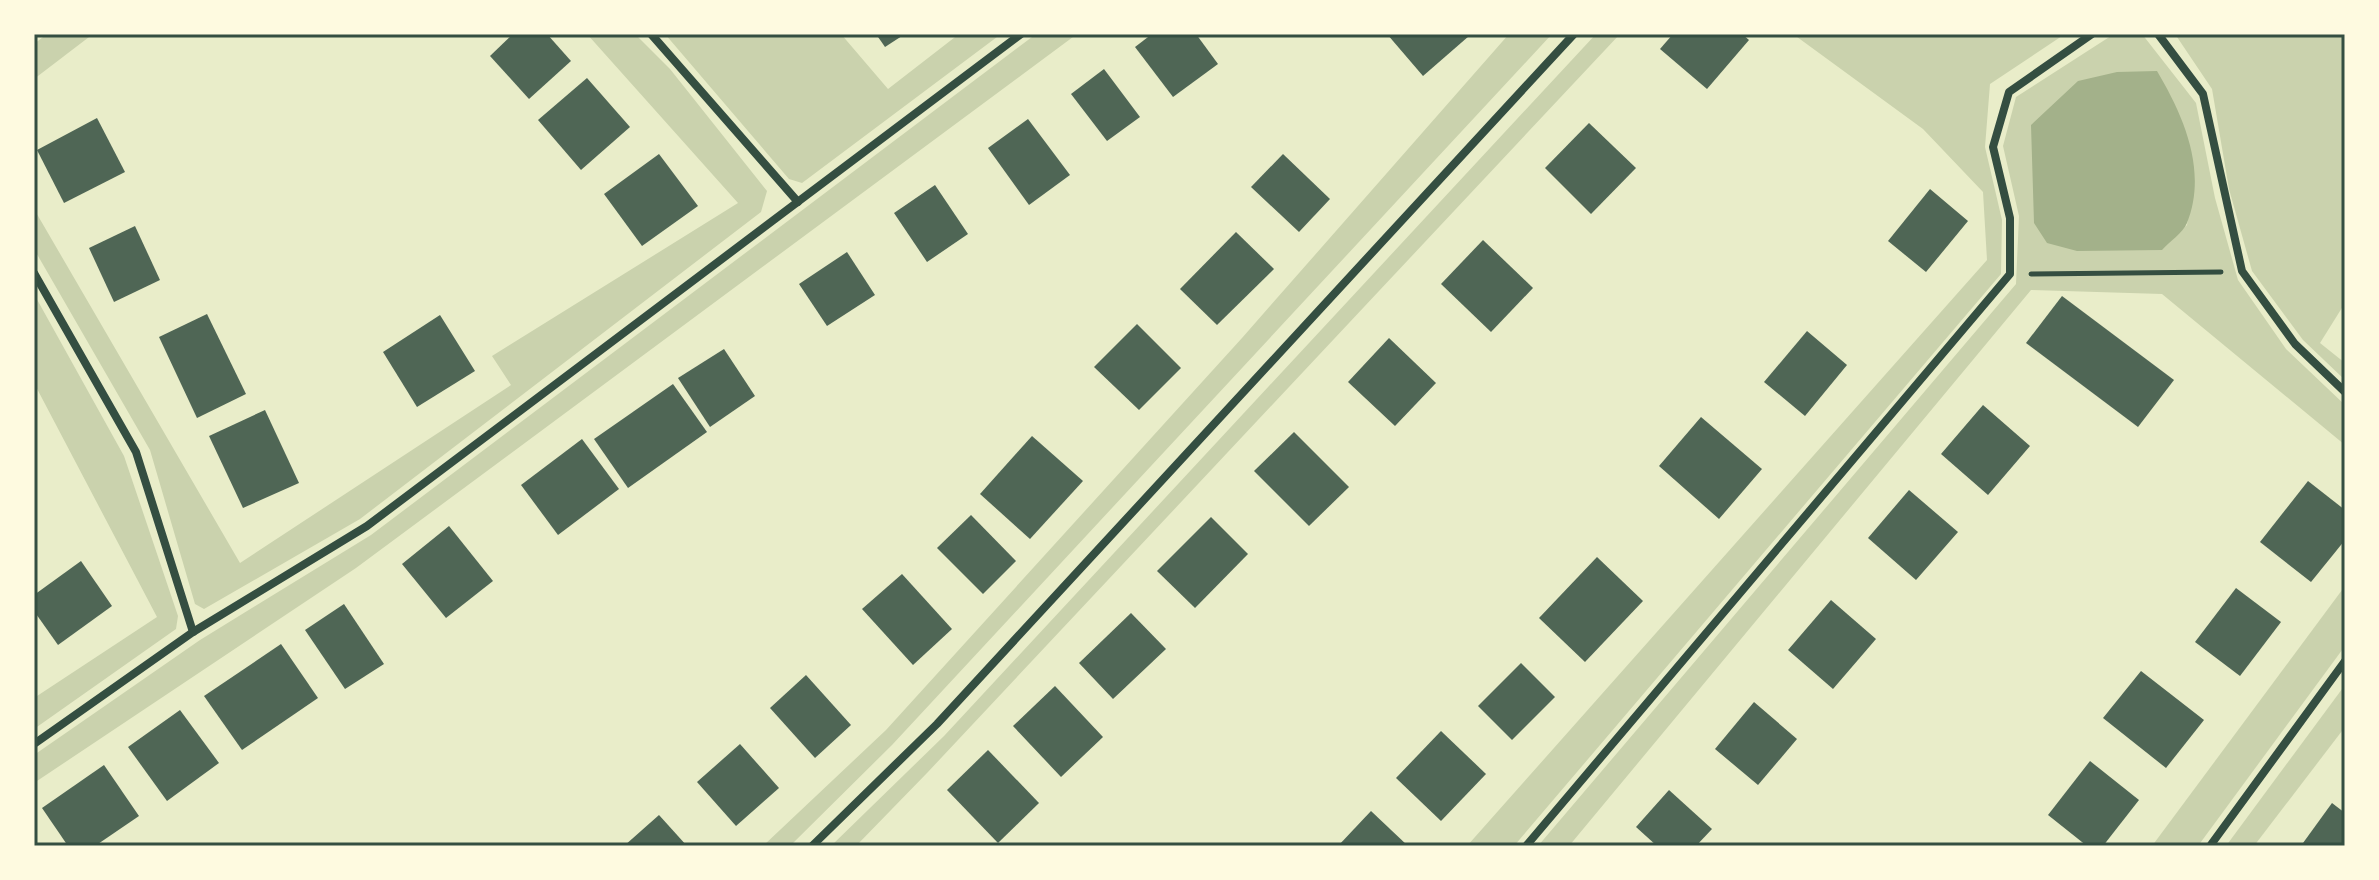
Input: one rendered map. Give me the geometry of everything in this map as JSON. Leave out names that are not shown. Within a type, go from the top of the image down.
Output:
[{"type":"street","points":[[651,34],[798,202]]},
{"type":"street","points":[[34,744],[193,632],[367,526],[1021,34]]},
{"type":"street","points":[[812,846],[937,724],[1574,34]]},
{"type":"street","points":[[1526,846],[2010,274],[2010,218],[1993,147],[2009,92],[2092,34]]},
{"type":"street","points":[[2158,34],[2203,94],[2221,190],[2242,271],[2295,344],[2345,392]]},
{"type":"street","points":[[34,273],[136,452],[193,632]]},
{"type":"street","points":[[2210,846],[2345,661]]},
{"type":"path","points":[[2010,274],[2242,271]]},
{"type":"shaded area","points":[[47,34],[93,34],[34,79],[34,44]]},
{"type":"shaded area","points":[[587,34],[635,34],[670,69],[767,191],[761,212],[360,519],[204,609],[195,604],[150,450],[34,249],[34,209],[240,563],[511,385],[492,356],[738,203]]},
{"type":"shaded area","points":[[665,34],[841,34],[888,89],[959,34],[1001,34],[802,183],[789,179]]},
{"type":"shaded area","points":[[1036,34],[1077,34],[356,568],[34,783],[34,755],[200,640],[371,535]]},
{"type":"shaded area","points":[[1509,34],[1552,34],[892,745],[790,846],[763,846],[886,730],[1242,338]]},
{"type":"shaded area","points":[[1596,34],[1620,34],[927,773],[856,846],[831,846],[944,736]]},
{"type":"shaded area","points":[[1793,34],[2065,34],[1990,84],[1985,147],[2002,220],[2001,274],[1514,846],[1467,846],[1987,260],[1983,192],[1923,129]]},
{"type":"shaded area","points":[[2114,34],[2142,34],[2196,103],[2215,198],[2238,280],[2286,349],[2345,405],[2345,445],[2162,294],[2031,290],[1569,846],[1538,846],[2016,284],[2019,216],[2003,146],[2016,97]],"holes":[[[2194,181],[2187,225],[2161,250],[2125,250]]]},
{"type":"shaded area","points":[[2175,34],[2345,34],[2345,303],[2320,343],[2345,363],[2345,380],[2303,340],[2252,271],[2229,189],[2212,89]]},
{"type":"shaded area","points":[[2157,71],[2176,106],[2194,163],[2193,203],[2185,227],[2162,250],[2077,251],[2047,243],[2034,223],[2031,125],[2078,81],[2117,72]]},
{"type":"shaded area","points":[[34,294],[124,456],[178,616],[176,629],[34,729],[34,698],[157,617],[34,383]]},
{"type":"shaded area","points":[[2345,586],[2345,646],[2198,846],[2152,846]]},
{"type":"shaded area","points":[[2345,685],[2345,727],[2254,846],[2226,846]]},
{"type":"building","points":[[513,34],[547,34],[571,61],[529,99],[490,56]]},
{"type":"building","points":[[876,34],[905,34],[885,47]]},
{"type":"building","points":[[1152,34],[1196,34],[1218,64],[1173,97],[1135,47]]},
{"type":"building","points":[[1387,34],[1467,34],[1469,36],[1423,76]]},
{"type":"building","points":[[1673,34],[1742,34],[1749,40],[1707,89],[1660,49]]},
{"type":"building","points":[[1104,69],[1140,117],[1107,141],[1071,94]]},
{"type":"building","points":[[587,78],[630,127],[581,170],[538,120]]},
{"type":"building","points":[[97,118],[125,172],[64,203],[37,150]]},
{"type":"building","points":[[1028,119],[1070,175],[1029,205],[988,148]]},
{"type":"building","points":[[1589,123],[1636,168],[1591,214],[1545,168]]},
{"type":"building","points":[[659,154],[698,206],[642,246],[604,194]]},
{"type":"building","points":[[1283,154],[1330,199],[1299,232],[1251,187]]},
{"type":"building","points":[[935,185],[968,234],[927,262],[894,213]]},
{"type":"building","points":[[1930,189],[1968,221],[1926,272],[1888,241]]},
{"type":"building","points":[[135,226],[160,280],[114,302],[89,248]]},
{"type":"building","points":[[1236,232],[1274,269],[1217,325],[1180,289]]},
{"type":"building","points":[[1483,240],[1533,288],[1491,332],[1441,284]]},
{"type":"building","points":[[847,252],[875,295],[827,326],[799,284]]},
{"type":"building","points":[[2062,296],[2174,380],[2138,427],[2026,343]]},
{"type":"building","points":[[207,314],[246,394],[197,418],[159,337]]},
{"type":"building","points":[[440,315],[475,371],[417,407],[383,352]]},
{"type":"building","points":[[1137,324],[1181,368],[1139,410],[1094,367]]},
{"type":"building","points":[[1807,331],[1847,365],[1805,416],[1764,382]]},
{"type":"building","points":[[1389,338],[1436,383],[1395,426],[1348,382]]},
{"type":"building","points":[[724,349],[755,396],[710,427],[678,378]]},
{"type":"building","points":[[673,384],[707,432],[628,488],[594,439]]},
{"type":"building","points":[[1983,405],[2030,446],[1988,495],[1941,454]]},
{"type":"building","points":[[265,410],[299,483],[243,508],[209,436]]},
{"type":"building","points":[[1701,417],[1762,469],[1719,519],[1659,466]]},
{"type":"building","points":[[1294,432],[1349,487],[1309,526],[1254,471]]},
{"type":"building","points":[[1032,436],[1083,481],[1030,539],[980,494]]},
{"type":"building","points":[[582,439],[619,489],[558,535],[521,485]]},
{"type":"building","points":[[2308,481],[2345,510],[2345,540],[2311,582],[2260,542]]},
{"type":"building","points":[[1909,490],[1958,532],[1916,580],[1868,538]]},
{"type":"building","points":[[971,515],[1016,561],[983,594],[937,548]]},
{"type":"building","points":[[1211,517],[1248,554],[1195,608],[1157,571]]},
{"type":"building","points":[[449,526],[493,581],[446,618],[402,564]]},
{"type":"building","points":[[1597,557],[1643,601],[1585,662],[1539,618]]},
{"type":"building","points":[[81,561],[112,606],[58,645],[34,611],[34,595]]},
{"type":"building","points":[[902,574],[952,629],[913,665],[862,609]]},
{"type":"building","points":[[2236,588],[2281,622],[2240,676],[2195,642]]},
{"type":"building","points":[[1831,600],[1876,639],[1833,689],[1788,650]]},
{"type":"building","points":[[344,604],[384,664],[345,689],[305,630]]},
{"type":"building","points":[[1131,613],[1166,649],[1113,699],[1079,663]]},
{"type":"building","points":[[281,644],[318,698],[242,750],[204,696]]},
{"type":"building","points":[[1521,663],[1555,697],[1512,740],[1478,706]]},
{"type":"building","points":[[2141,671],[2204,720],[2166,768],[2103,718]]},
{"type":"building","points":[[806,675],[851,725],[815,758],[770,708]]},
{"type":"building","points":[[1055,686],[1103,737],[1061,777],[1013,726]]},
{"type":"building","points":[[1754,702],[1797,739],[1758,785],[1715,749]]},
{"type":"building","points":[[180,710],[219,763],[167,801],[128,747]]},
{"type":"building","points":[[1441,731],[1486,774],[1441,821],[1396,778]]},
{"type":"building","points":[[740,744],[779,788],[736,826],[697,782]]},
{"type":"building","points":[[988,750],[1039,803],[998,843],[947,790]]},
{"type":"building","points":[[2090,761],[2139,800],[2103,846],[2087,846],[2048,815]]},
{"type":"building","points":[[104,765],[139,816],[95,846],[68,846],[42,808]]},
{"type":"building","points":[[1669,790],[1712,829],[1696,846],[1657,846],[1636,827]]},
{"type":"building","points":[[2332,803],[2345,813],[2345,846],[2308,846],[2303,843]]},
{"type":"building","points":[[1371,811],[1408,846],[1338,846]]},
{"type":"building","points":[[659,815],[687,846],[624,846]]}]
